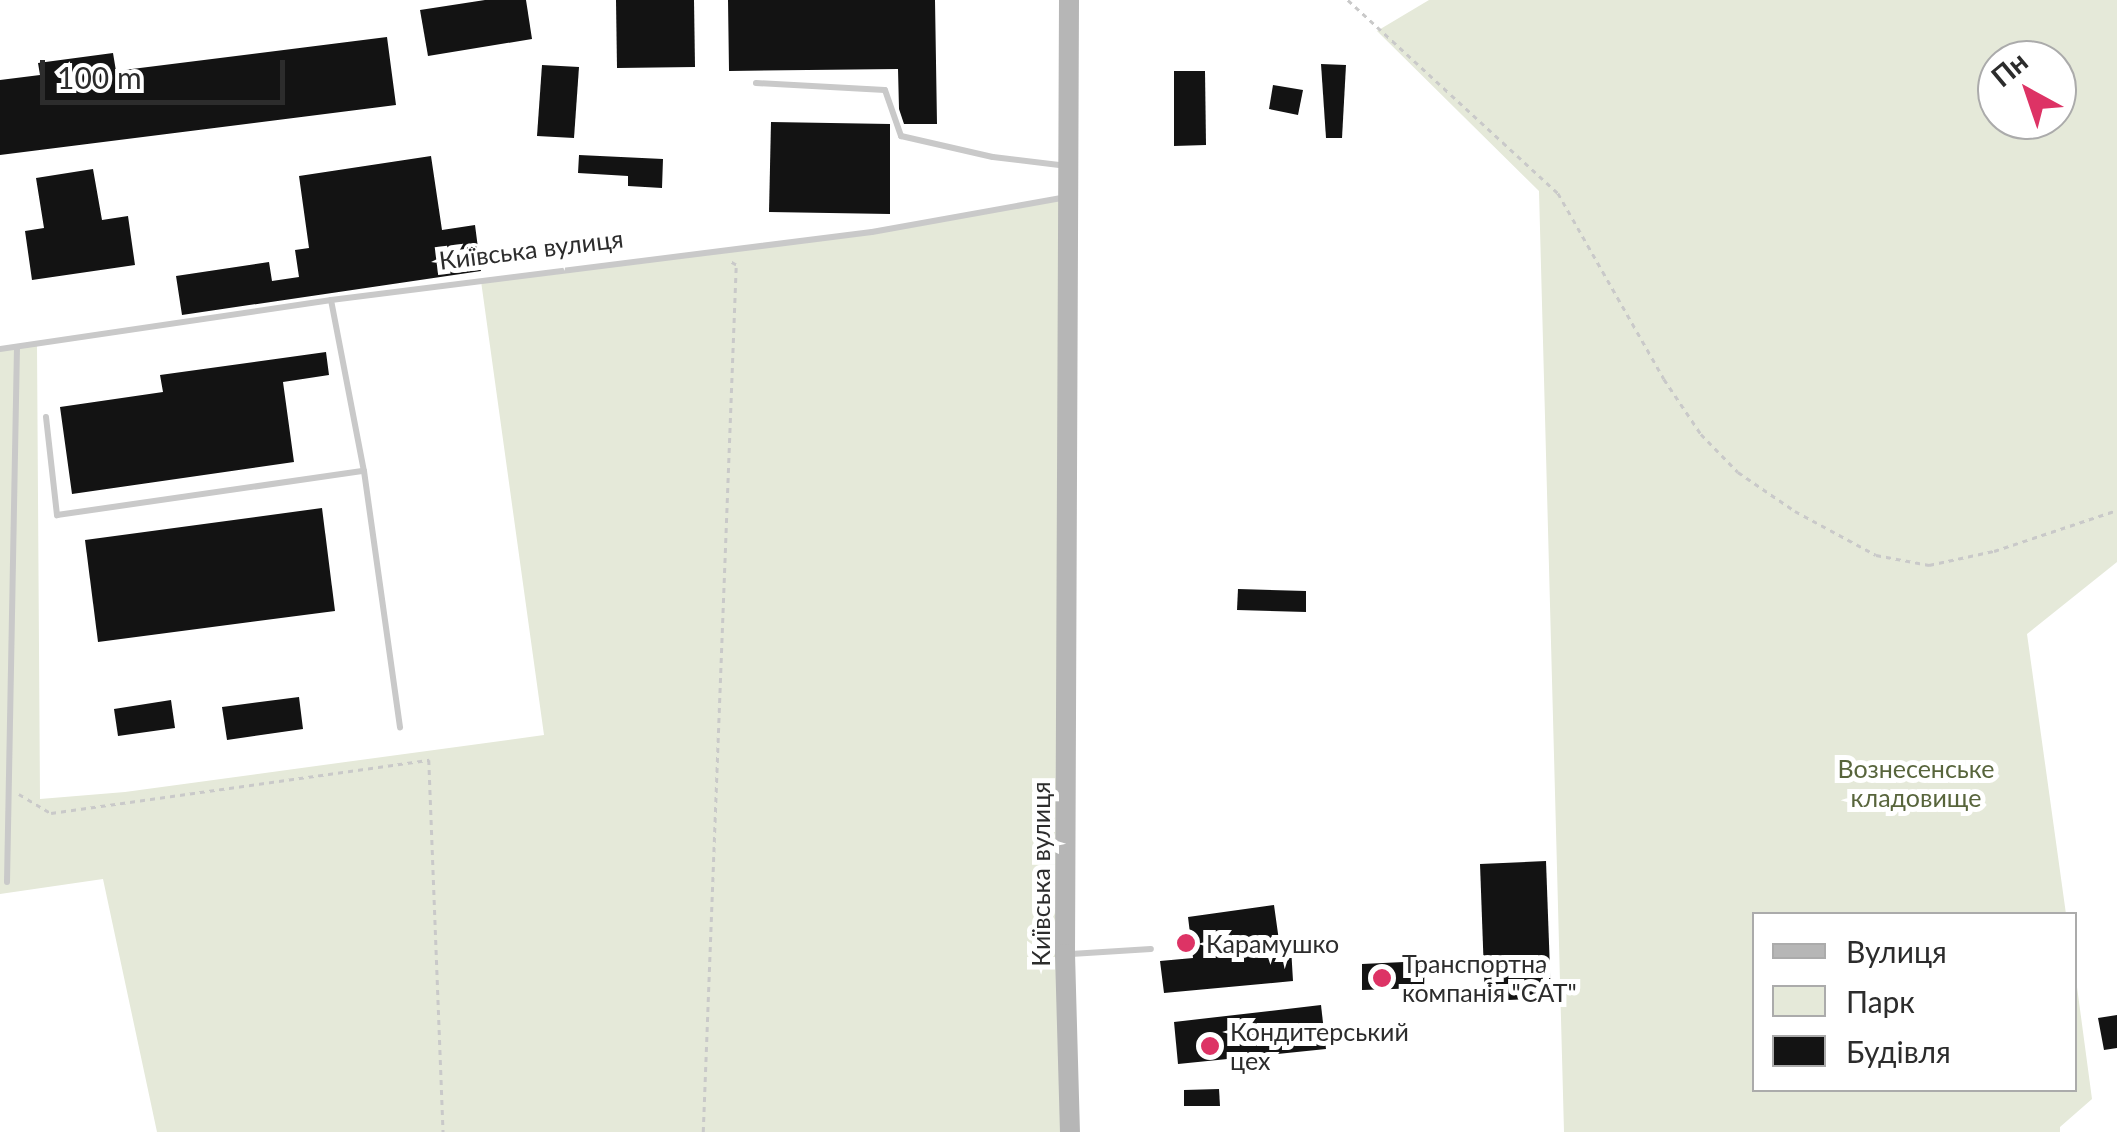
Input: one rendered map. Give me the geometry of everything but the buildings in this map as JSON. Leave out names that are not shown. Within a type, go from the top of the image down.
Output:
[{"type":"main road","name":"Київська вулиця","points":[[1069,0],[1065,954],[1070,1132]]},
{"type":"lane","points":[[756,83],[885,90],[901,136],[993,157],[1068,166]]},
{"type":"lane","name":"Київська вулиця","points":[[0,350],[331,300],[872,232],[1068,196]]},
{"type":"lane","points":[[331,300],[364,470],[400,727]]},
{"type":"lane","points":[[7,882],[16,348]]},
{"type":"lane","points":[[46,417],[57,515],[364,470]]},
{"type":"lane","points":[[1065,954],[1151,949]]},
{"type":"path","points":[[1348,0],[1558,193],[1664,379],[1701,434],[1738,472],[1795,512],[1876,555],[1929,565],[1994,551],[2117,510]]},
{"type":"path","points":[[703,1132],[736,265],[712,252]]},
{"type":"path","points":[[9,788],[51,813],[429,760],[442,1132]]},
{"type":"green space","name":"Вознесенське кладовище","points":[[1429,0],[2117,0],[2117,562],[2027,634],[2066,912],[1752,912],[1752,1092],[2077,1092],[2077,987],[2092,1099],[2060,1127],[2060,1132],[1564,1132],[1539,191],[1377,31]]},
{"type":"green space","points":[[1068,196],[1070,1132],[157,1132],[103,879],[0,894],[0,349],[37,345],[40,799],[125,792],[544,735],[481,281],[872,232]]},
{"type":"place","name":"Карамушко","points":[[1186,943]]},
{"type":"place","name":"Транспортна компанія \"САТ\"","points":[[1382,978]]},
{"type":"place","name":"Кондитерський цех","points":[[1210,1046]]}]
